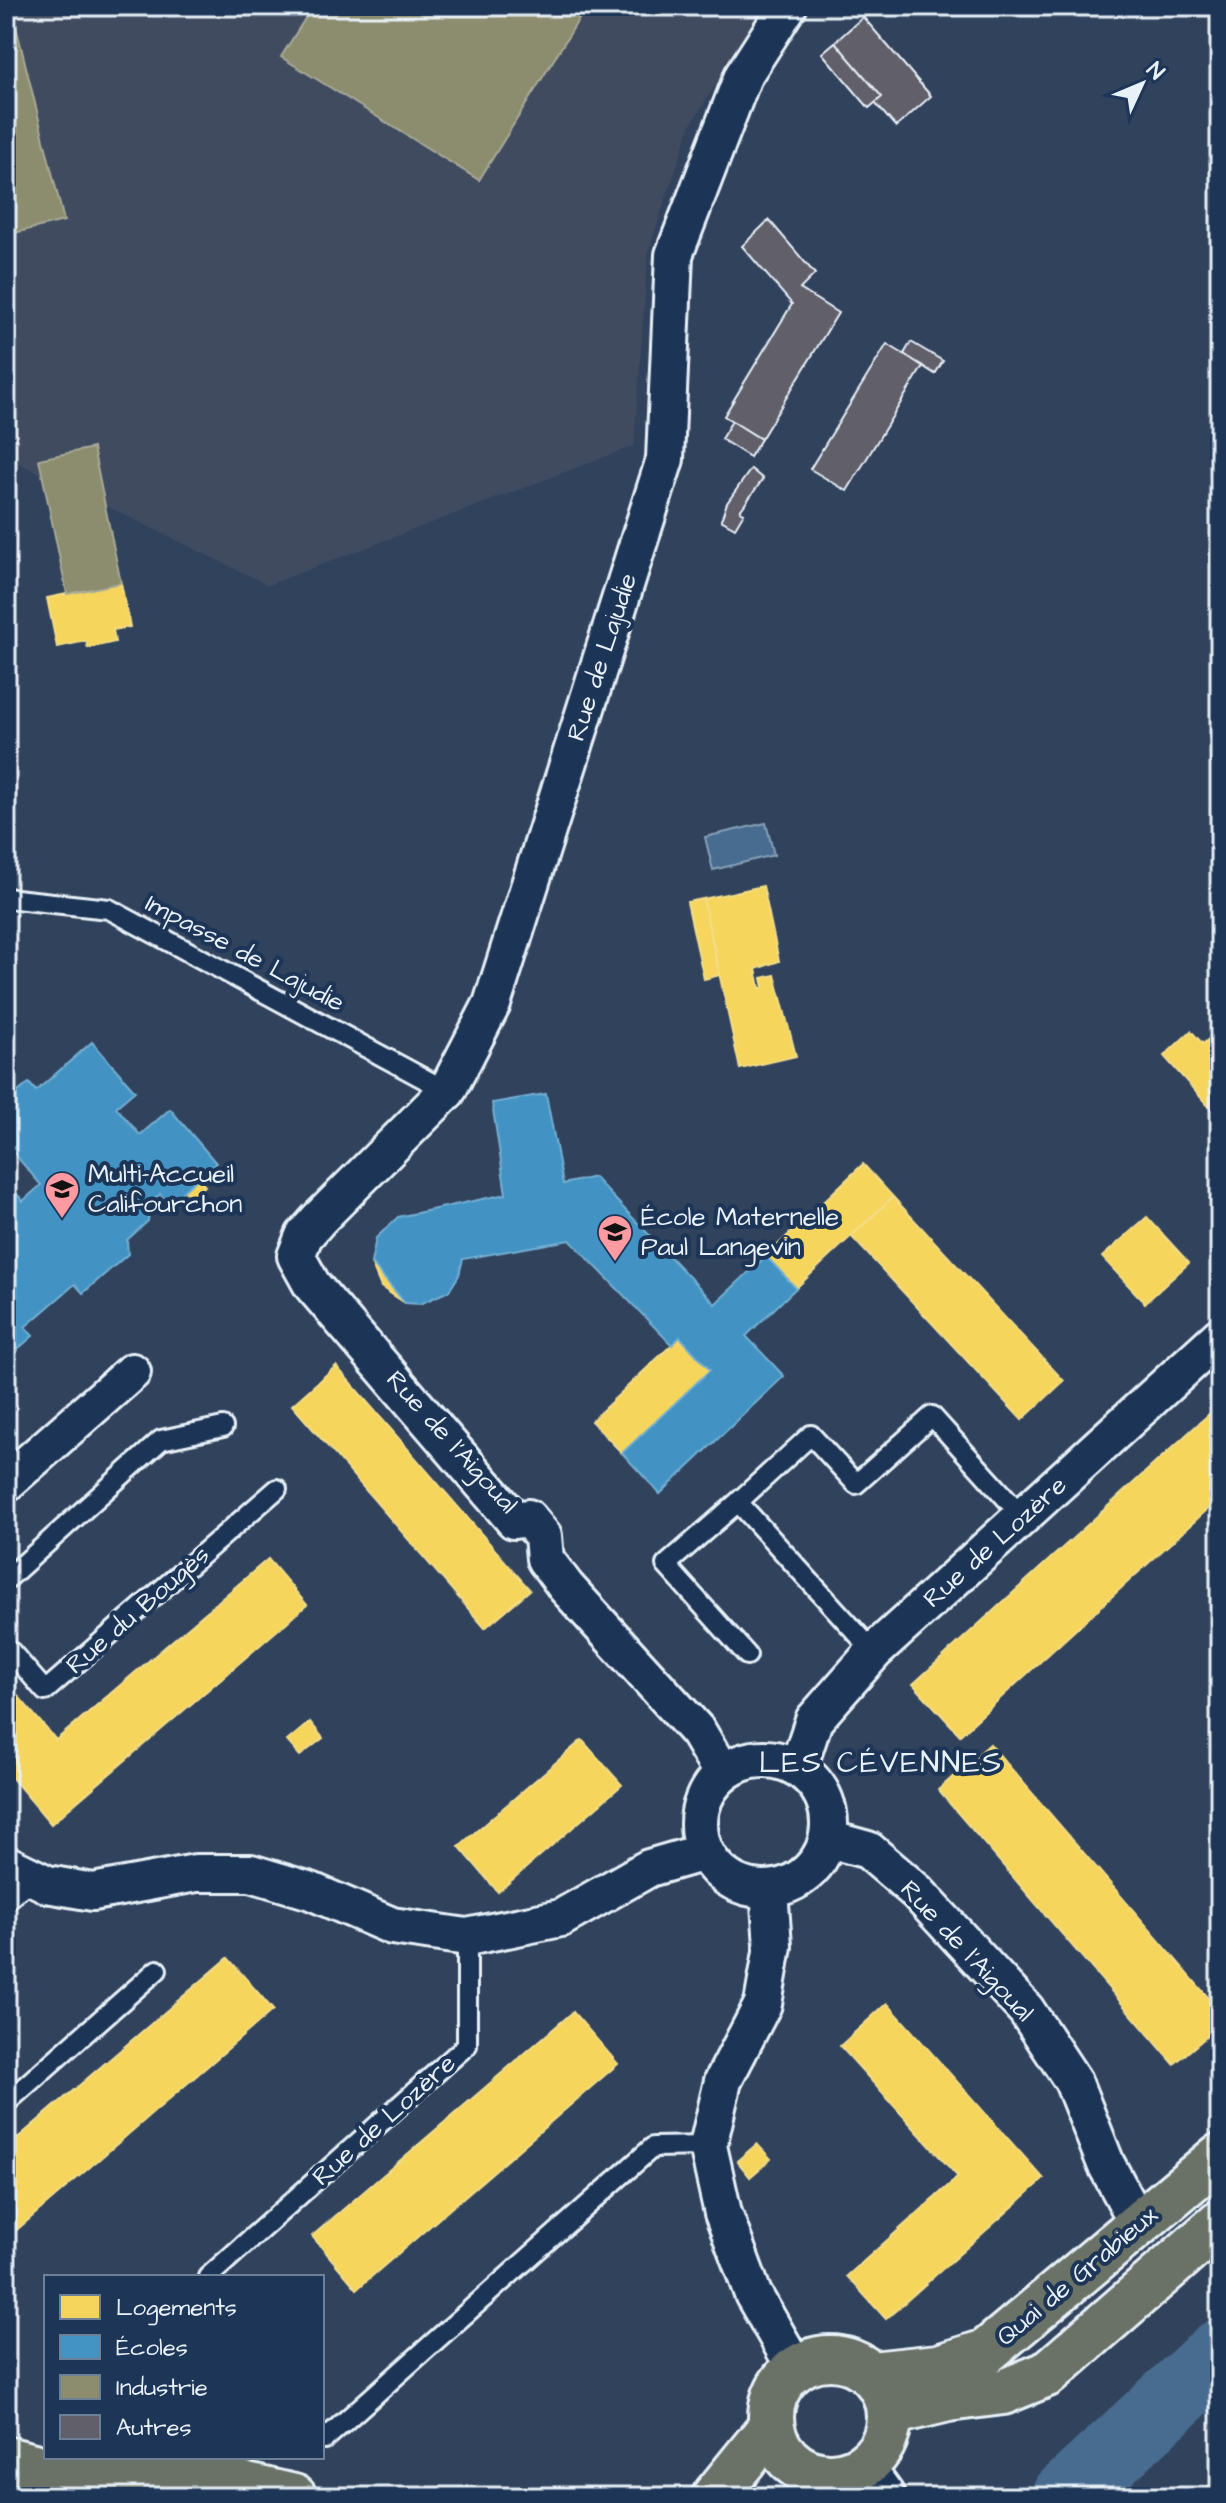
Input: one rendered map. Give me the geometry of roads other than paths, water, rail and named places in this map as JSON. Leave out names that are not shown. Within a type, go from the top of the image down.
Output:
[{"type":"main road","name":"Quai de Grabieux","points":[[872,2374],[938,2367],[986,2352],[1220,2156]]},
{"type":"main road","name":"Quai de Grabieux","points":[[890,2413],[948,2399],[1003,2392],[1047,2374],[1220,2223]]},
{"type":"main road","points":[[826,2357],[851,2361],[872,2374],[884,2392],[890,2413],[887,2434],[877,2454],[874,2484],[842,2476],[821,2476],[788,2483],[787,2459],[770,2428],[771,2403],[782,2380],[796,2369],[826,2357]]},
{"type":"main road","points":[[714,2497],[770,2428]]},
{"type":"main road","points":[[6,2429],[44,2439]]},
{"type":"main road","points":[[6,2459],[156,2497]]},
{"type":"main road","points":[[130,2459],[294,2497]]},
{"type":"street","name":"Rue de Lajudie","points":[[296,1256],[304,1236],[319,1219],[447,1091],[492,1004],[665,459],[674,255],[743,76],[788,6]]},
{"type":"street","name":"Rue de l'Aigoual","points":[[296,1256],[312,1285],[514,1520],[528,1518],[543,1536],[545,1559],[566,1587],[698,1732],[722,1773]]},
{"type":"street","name":"Rue de Lozère","points":[[798,1768],[814,1720],[874,1652],[1220,1336]]},
{"type":"street","points":[[6,1483],[132,1372]]},
{"type":"street","points":[[759,1758],[779,1760],[798,1768],[813,1781],[824,1798],[829,1818],[828,1839],[820,1858],[807,1874],[789,1885],[769,1890],[749,1889],[730,1881],[715,1869],[704,1852],[698,1831],[699,1809],[708,1789],[722,1773],[759,1758]]},
{"type":"street","name":"Rue de l'Aigoual","points":[[828,1839],[868,1850],[898,1875],[1026,2010],[1073,2081],[1106,2164],[1139,2225]]},
{"type":"street","points":[[19,1870],[47,1884],[93,1892],[196,1873],[251,1873],[311,1891],[392,1926],[467,1937],[561,1918],[649,1868],[704,1852]]},
{"type":"street","points":[[769,1890],[773,1946],[763,2004],[723,2081],[708,2146],[723,2213],[753,2294],[796,2369]]},
{"type":"lane","name":"Impasse de Lajudie","points":[[6,898],[109,909],[447,1091]]},
{"type":"lane","points":[[747,1655],[666,1565],[811,1435],[856,1484],[932,1416],[1023,1517]]},
{"type":"lane","points":[[6,1580],[161,1440],[223,1427]]},
{"type":"lane","name":"Rue du Bougès","points":[[6,1646],[45,1691],[277,1489]]},
{"type":"lane","points":[[738,1502],[874,1652]]},
{"type":"lane","points":[[6,1901],[19,1870]]},
{"type":"lane","name":"Rue de Lozère","points":[[210,2275],[467,2045],[467,1937]]},
{"type":"lane","points":[[6,2103],[157,1970]]},
{"type":"lane","points":[[325,2439],[653,2147],[708,2146]]},
{"type":"waterway","points":[[1066,2497],[1220,2354]]},
{"type":"place","name":"Multi-Accueil Califourchon","points":[[62,1220]]},
{"type":"place","name":"École Maternelle Paul Langevin","points":[[615,1263]]},
{"type":"district","name":"LES CÉVENNES","points":[[881,1763]]}]
